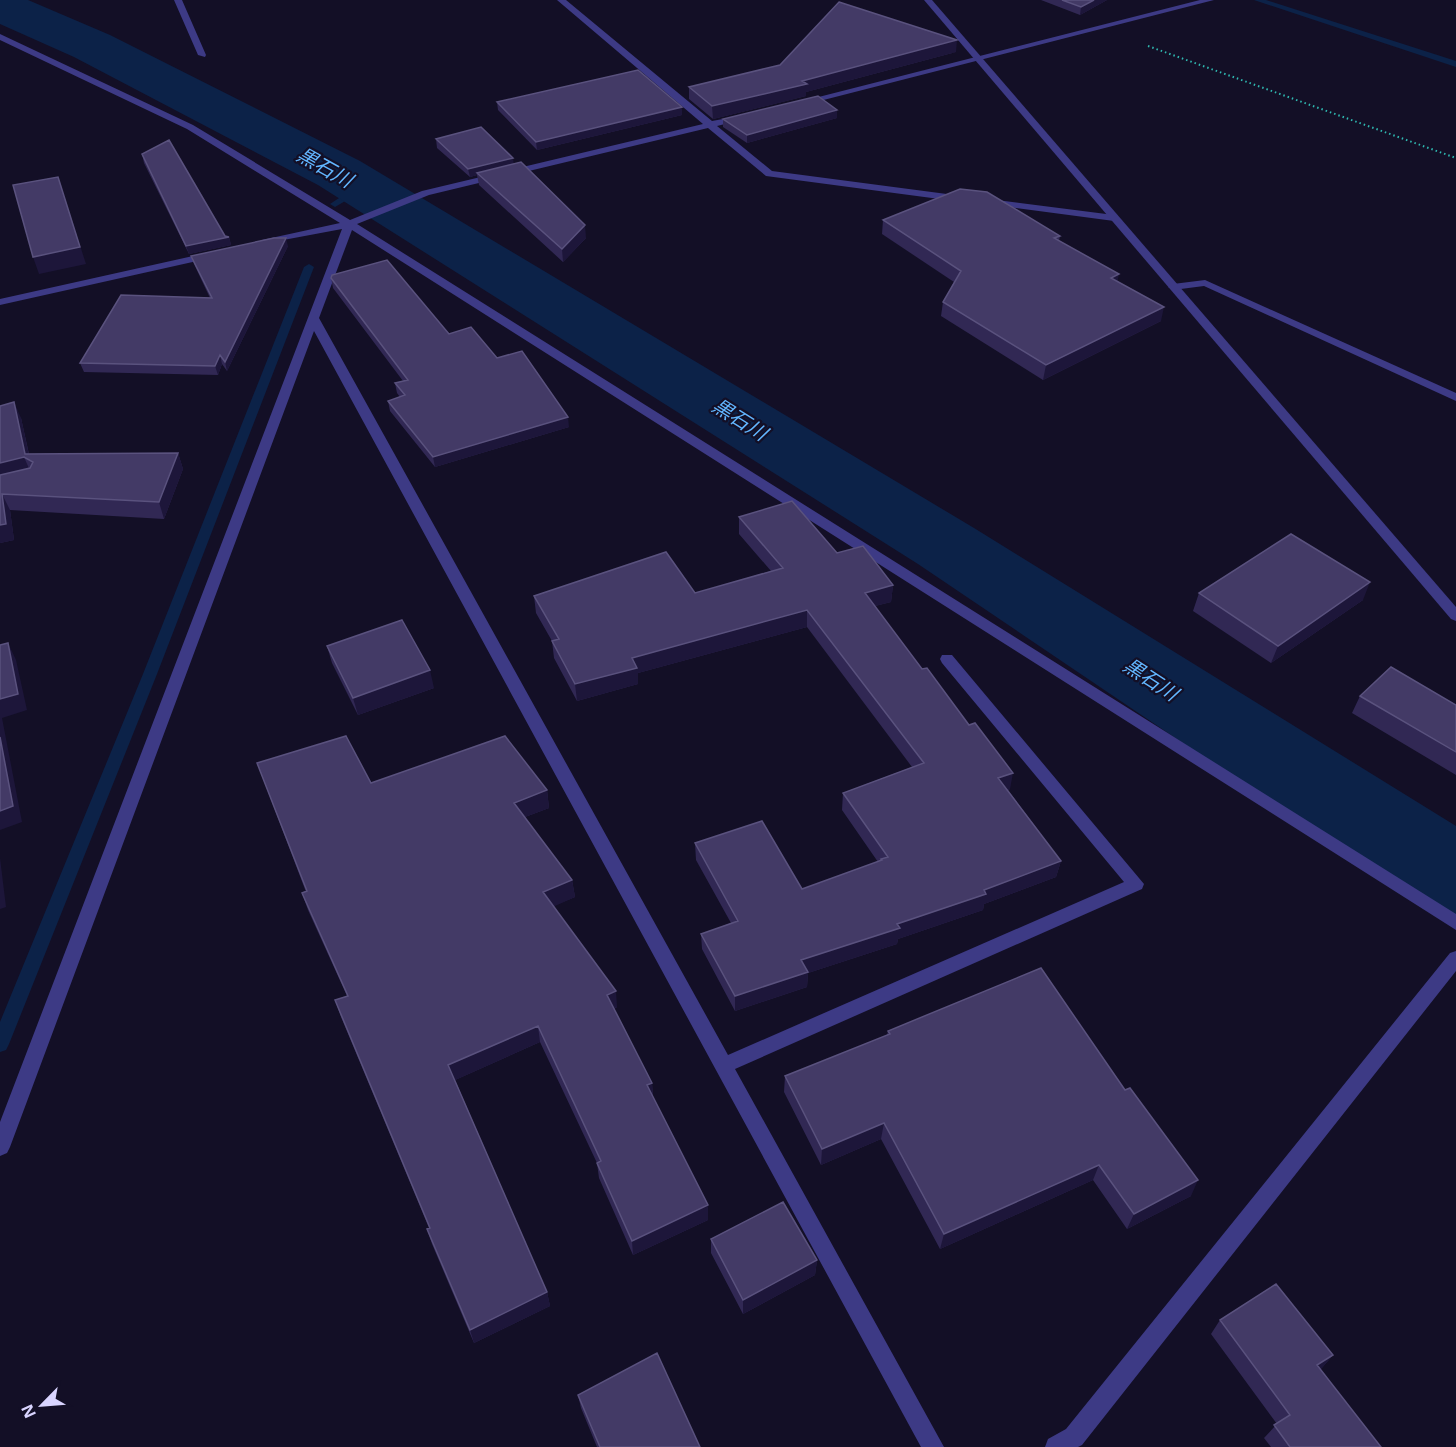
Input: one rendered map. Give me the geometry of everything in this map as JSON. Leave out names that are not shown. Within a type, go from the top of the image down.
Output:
[{"type":"street","points":[[178,0],[202,55]]},
{"type":"street","points":[[561,0],[769,174],[971,200]]},
{"type":"street","points":[[928,0],[1456,616]]},
{"type":"street","points":[[792,105],[1210,0]]},
{"type":"street","points":[[0,37],[190,127],[349,224],[1456,922]]},
{"type":"street","points":[[256,244],[349,224],[426,193],[757,113]]},
{"type":"street","points":[[983,202],[1114,218]]},
{"type":"street","points":[[0,1147],[349,224]]},
{"type":"street","points":[[0,302],[221,252]]},
{"type":"street","points":[[1173,287],[1205,283],[1456,397]]},
{"type":"street","points":[[313,318],[933,1447]]},
{"type":"street","points":[[723,1066],[1136,884],[947,659]]},
{"type":"street","points":[[1056,1447],[1074,1437],[1456,958]]},
{"type":"path","points":[[1099,28],[1456,158]]},
{"type":"building","points":[[1062,0],[1094,0],[1081,7]]},
{"type":"building","points":[[839,2],[957,40],[802,81],[807,84],[712,106],[689,87],[780,65]]},
{"type":"building","points":[[638,70],[682,107],[536,142],[497,102]]},
{"type":"building","points":[[818,96],[837,110],[747,135],[723,119]]},
{"type":"building","points":[[481,127],[513,158],[468,169],[436,139]]},
{"type":"building","points":[[169,140],[225,236],[229,237],[186,246],[142,154]]},
{"type":"building","points":[[521,162],[585,225],[562,249],[477,173]]},
{"type":"building","points":[[58,177],[80,247],[33,257],[13,185]]},
{"type":"building","points":[[960,189],[987,192],[1060,236],[1054,238],[1119,274],[1111,278],[1164,307],[1046,365],[943,302],[961,271],[883,220]]},
{"type":"building","points":[[274,238],[286,238],[225,362],[220,355],[215,366],[80,363],[121,295],[212,298],[191,256]]},
{"type":"building","points":[[387,260],[449,334],[471,327],[497,358],[522,351],[568,417],[433,457],[388,401],[405,395],[395,383],[408,380],[331,278],[332,275]]},
{"type":"building","points":[[14,402],[25,454],[178,453],[159,502],[2,494],[6,524],[0,525],[0,475],[30,468],[33,462],[24,457],[0,463],[0,406]]},
{"type":"building","points":[[792,501],[837,553],[863,546],[893,585],[865,593],[922,669],[927,668],[969,725],[975,723],[1013,773],[998,778],[1061,861],[984,890],[986,894],[897,924],[900,928],[801,960],[808,972],[735,996],[701,934],[738,921],[695,843],[762,821],[802,889],[888,857],[843,793],[924,763],[807,610],[632,658],[637,668],[575,684],[552,641],[559,639],[534,596],[666,552],[695,593],[783,568],[739,517]]},
{"type":"building","points":[[1291,534],[1370,582],[1278,646],[1199,593]]},
{"type":"building","points":[[402,620],[430,670],[353,698],[327,646]]},
{"type":"building","points":[[8,643],[18,694],[0,699],[0,645]]},
{"type":"building","points":[[1391,667],[1456,705],[1456,752],[1360,696]]},
{"type":"building","points":[[346,736],[371,783],[505,736],[547,790],[514,803],[572,880],[543,892],[616,991],[607,995],[652,1083],[647,1085],[708,1205],[632,1241],[597,1163],[601,1161],[538,1026],[448,1065],[547,1292],[470,1330],[335,1000],[348,996],[302,893],[307,891],[257,763]]},
{"type":"building","points":[[0,737],[13,806],[0,811]]},
{"type":"building","points":[[1041,968],[1125,1090],[1130,1088],[1198,1180],[1134,1214],[1099,1165],[944,1234],[884,1123],[822,1149],[785,1076],[890,1034],[888,1031]]},
{"type":"building","points":[[783,1202],[817,1260],[743,1300],[711,1239]]},
{"type":"building","points":[[1276,1284],[1333,1355],[1317,1365],[1381,1447],[1290,1447],[1274,1425],[1290,1415],[1220,1320]]},
{"type":"building","points":[[657,1353],[700,1447],[600,1447],[578,1395]]},
{"type":"waterway","points":[[1258,0],[1456,64]]},
{"type":"waterway","name":"黒石川","points":[[0,6],[92,46],[339,173],[946,546],[1456,876]]},
{"type":"waterway","points":[[335,204],[347,197],[339,173]]},
{"type":"waterway","points":[[0,1044],[150,674],[309,267]]}]
